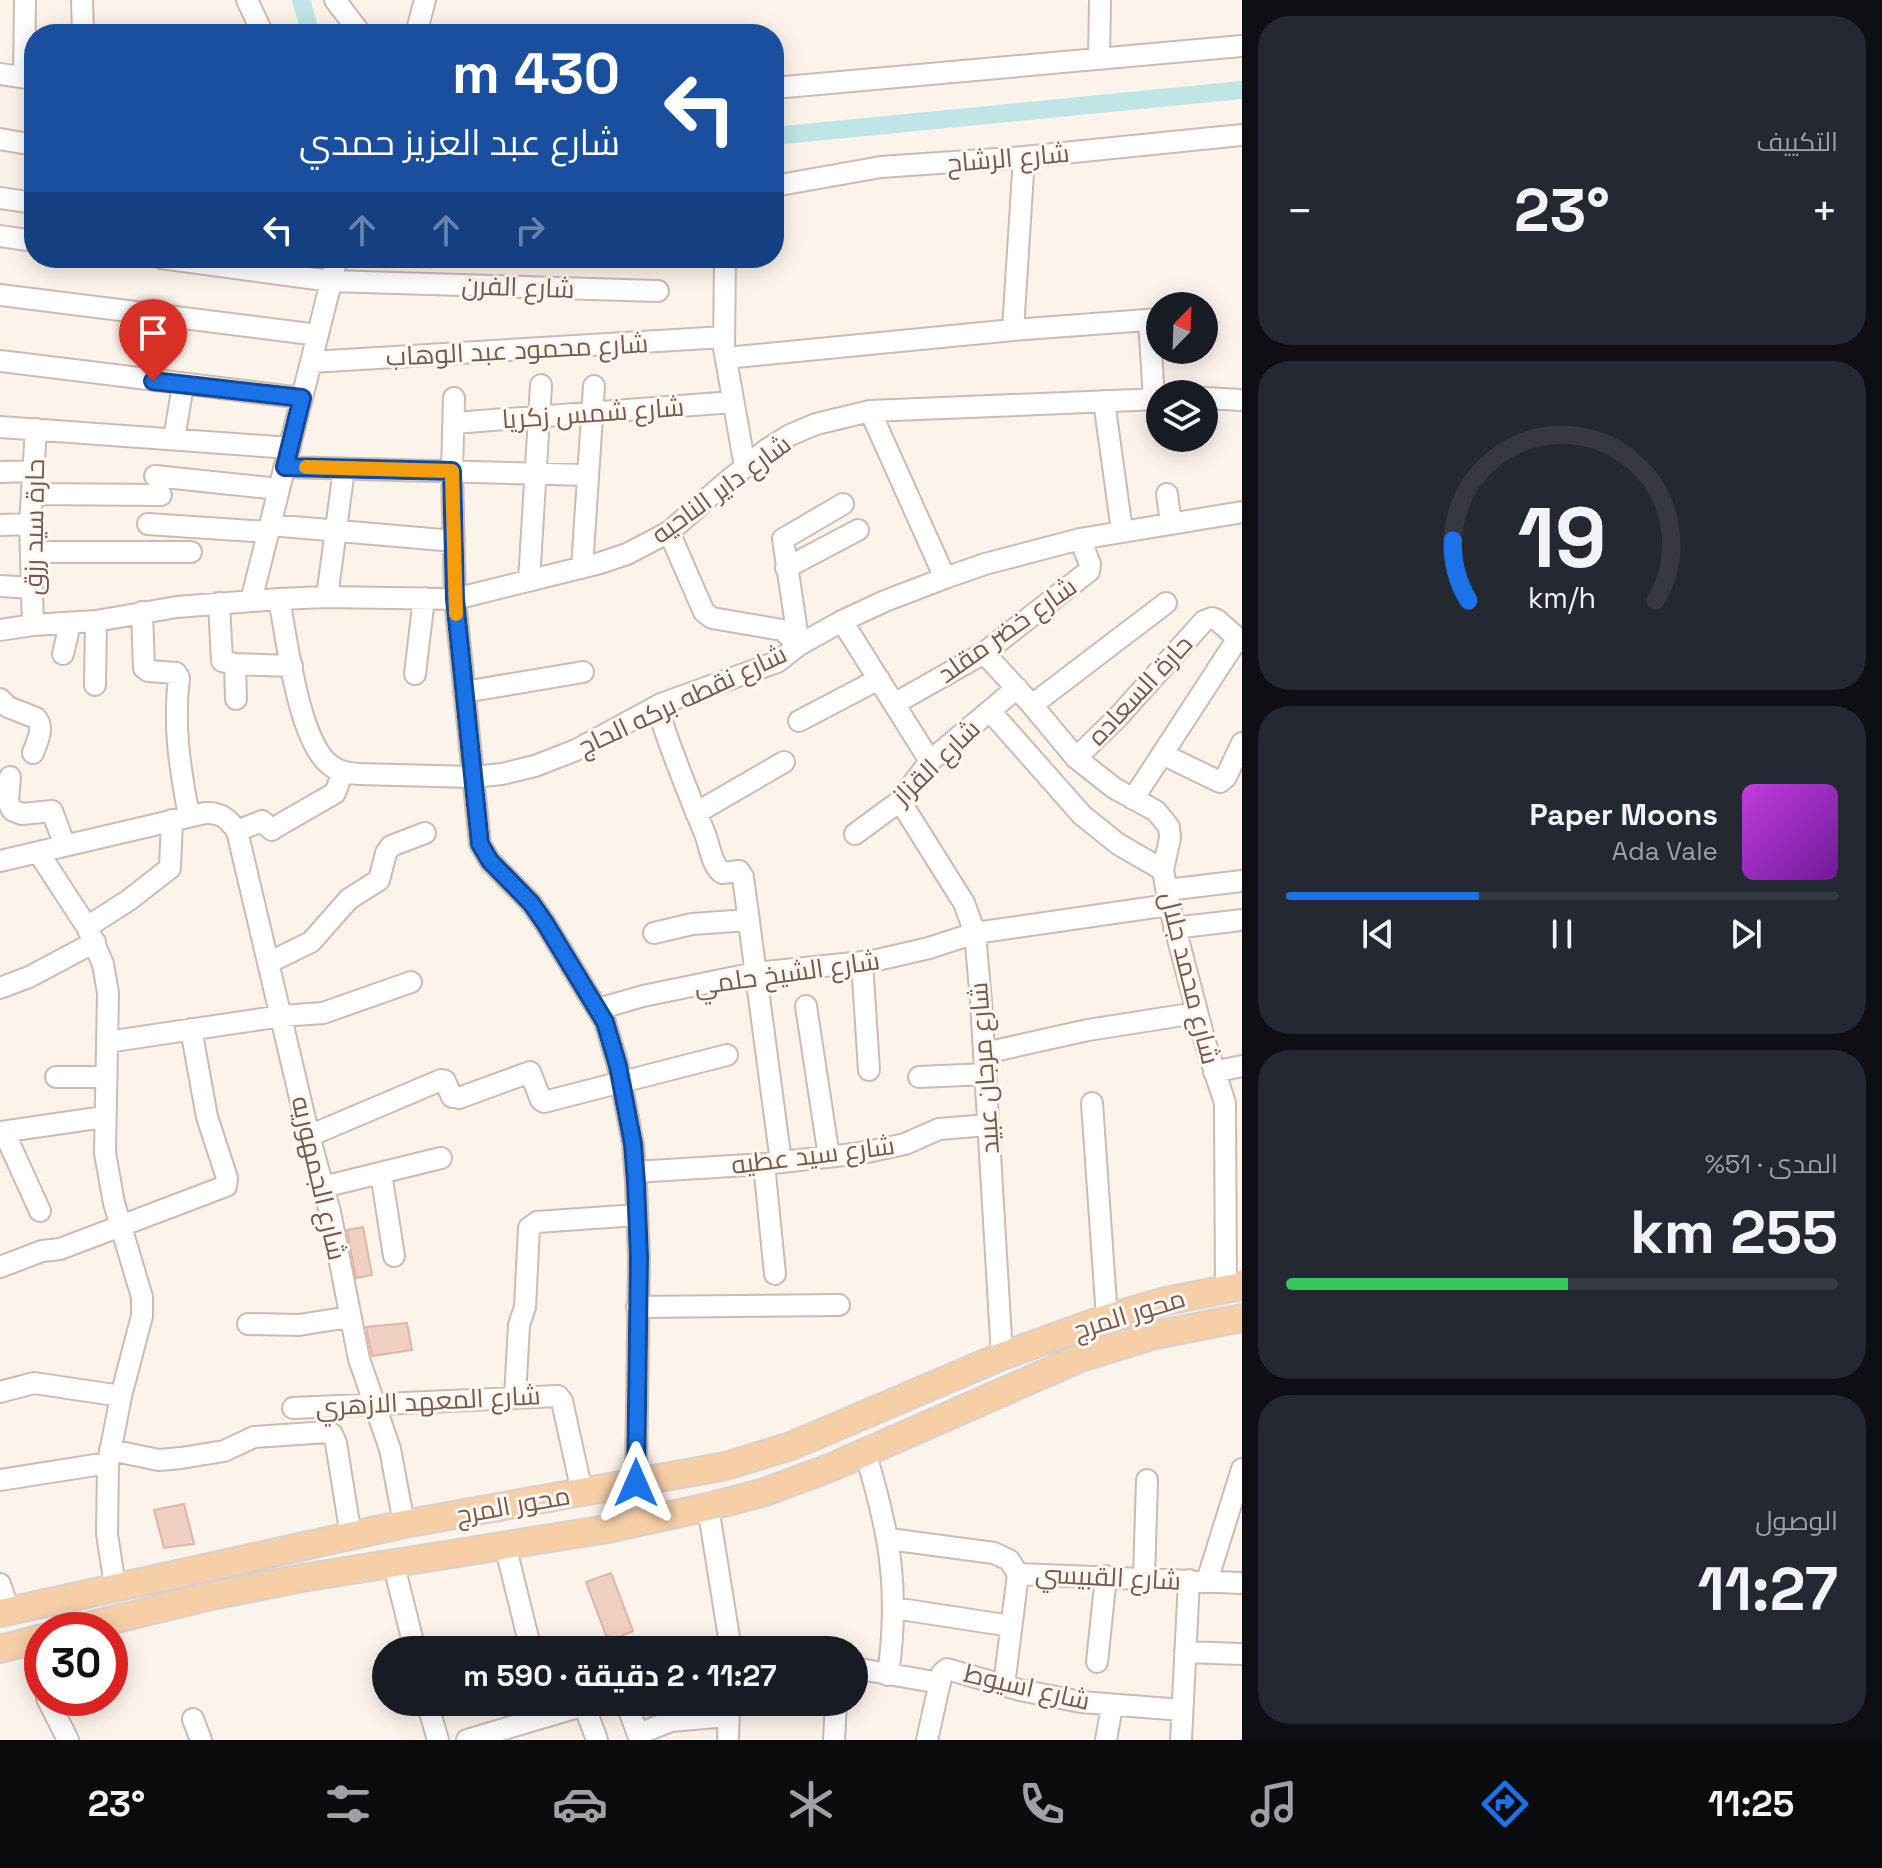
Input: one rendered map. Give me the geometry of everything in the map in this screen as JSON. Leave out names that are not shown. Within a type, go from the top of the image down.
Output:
[{"type":"main road","name":"محور المرج","points":[[5,1612],[404,1524],[696,1472],[755,1457],[825,1432],[1002,1356],[1107,1318],[1166,1301],[1234,1287]]},
{"type":"main road","name":"محور المرج","points":[[128,1616],[226,1593],[393,1562],[607,1529],[765,1492],[1080,1358],[1155,1335],[1242,1318]]},
{"type":"main road","points":[[755,1457],[765,1492]]},
{"type":"main road","points":[[0,1649],[24,1643]]},
{"type":"street","points":[[25,0],[26,24]]},
{"type":"street","points":[[82,0],[83,24]]},
{"type":"street","points":[[247,0],[258,24]]},
{"type":"street","points":[[335,0],[353,24]]},
{"type":"street","points":[[419,24],[425,0]]},
{"type":"street","points":[[1099,59],[1100,0]]},
{"type":"street","points":[[784,87],[1242,46]]},
{"type":"street","points":[[0,74],[24,77]]},
{"type":"street","name":"شارع الرشاح","points":[[784,184],[881,167],[1024,157],[1242,135]]},
{"type":"street","points":[[0,139],[24,143]]},
{"type":"street","points":[[1013,330],[1024,157]]},
{"type":"street","points":[[0,198],[24,202]]},
{"type":"street","points":[[0,236],[24,240]]},
{"type":"street","name":"شارع الفرن","points":[[235,268],[331,281],[658,291]]},
{"type":"street","points":[[251,601],[334,268]]},
{"type":"street","points":[[725,268],[726,358],[745,467]]},
{"type":"street","points":[[0,295],[318,335]]},
{"type":"street","points":[[726,358],[1146,320]]},
{"type":"street","name":"شارع محمود عبد الوهاب","points":[[311,362],[724,337]]},
{"type":"street","points":[[0,361],[302,398]]},
{"type":"street","points":[[174,439],[183,385]]},
{"type":"street","points":[[529,581],[541,385]]},
{"type":"street","points":[[582,568],[594,386]]},
{"type":"street","points":[[454,398],[455,599],[479,835],[484,853],[531,903],[598,1009],[608,1029],[621,1080],[635,1172],[637,1215],[636,1483]]},
{"type":"street","name":"شارع داير الناحيه","points":[[0,630],[96,621],[219,603],[327,597],[455,599],[627,554],[669,532],[766,450],[816,424],[870,411],[1146,399]]},
{"type":"street","points":[[1218,399],[1242,400]]},
{"type":"street","points":[[1104,401],[1122,531]]},
{"type":"street","name":"شارع شمس زكريا","points":[[454,423],[733,402]]},
{"type":"street","points":[[870,411],[945,578]]},
{"type":"street","points":[[0,427],[174,439],[344,469],[588,475]]},
{"type":"street","name":"حارة سيد رزق","points":[[33,625],[30,524],[36,429]]},
{"type":"street","points":[[327,597],[344,469]]},
{"type":"street","points":[[0,472],[33,471]]},
{"type":"street","points":[[32,494],[158,485],[279,489]]},
{"type":"street","points":[[1167,494],[1171,523]]},
{"type":"street","points":[[799,645],[782,542],[785,537],[843,504]]},
{"type":"street","name":"شارع نقطه بركه الحاج","points":[[343,772],[473,777],[535,766],[576,750],[657,706],[777,662],[799,645],[842,621],[945,578],[1080,539],[1242,512]]},
{"type":"street","points":[[0,525],[30,524]]},
{"type":"street","points":[[148,524],[335,531],[454,541]]},
{"type":"street","points":[[786,568],[858,530]]},
{"type":"street","points":[[669,532],[704,612],[712,618],[782,630],[799,645]]},
{"type":"street","name":"شارع خضر مقلد","points":[[894,704],[984,653],[1089,571],[1090,564],[1080,539]]},
{"type":"street","points":[[31,552],[191,552]]},
{"type":"street","points":[[0,586],[32,588]]},
{"type":"street","points":[[415,674],[424,598]]},
{"type":"street","points":[[0,861],[215,812],[227,817],[237,831],[262,821],[272,830],[335,793],[343,772],[323,759],[313,744],[304,720],[279,599]]},
{"type":"street","points":[[219,603],[222,661],[292,666]]},
{"type":"street","points":[[1032,705],[1166,603]]},
{"type":"street","points":[[0,988],[29,977],[91,934],[170,868],[180,818],[176,725],[179,678],[176,673],[146,670],[142,612]]},
{"type":"street","name":"حارة السعاده","points":[[1076,758],[1118,717],[1204,621],[1212,618],[1240,640]]},
{"type":"street","points":[[95,685],[96,621]]},
{"type":"street","points":[[842,621],[930,761]]},
{"type":"street","points":[[63,654],[70,624]]},
{"type":"street","points":[[1133,799],[1240,640]]},
{"type":"street","name":"شارع محمد جلال","points":[[984,653],[1076,758],[1133,799],[1156,811],[1169,827],[1166,888],[1174,928],[1214,1072],[1234,1103],[1234,1287]]},
{"type":"street","points":[[235,664],[236,699]]},
{"type":"street","points":[[464,692],[583,672]]},
{"type":"street","points":[[799,721],[879,679]]},
{"type":"street","name":"شارع القزاز","points":[[855,834],[900,801],[930,761],[1017,688]]},
{"type":"street","points":[[0,699],[8,707],[39,722],[40,731],[33,753]]},
{"type":"street","points":[[657,706],[672,755],[719,872],[739,871],[742,875],[755,973],[773,1163],[775,1274]]},
{"type":"street","points":[[990,711],[1082,815],[1166,888]]},
{"type":"street","points":[[1162,754],[1220,782],[1226,777],[1242,743]]},
{"type":"street","points":[[696,813],[784,762]]},
{"type":"street","points":[[10,777],[8,801],[12,810],[22,814],[52,811],[65,846]]},
{"type":"street","name":"شارع مرجان عبيد","points":[[900,801],[964,903],[975,933],[1002,1356]]},
{"type":"street","name":"شارع الجمهوريه","points":[[237,831],[323,1187],[359,1359],[390,1449],[404,1524]]},
{"type":"street","points":[[270,962],[311,942],[349,899],[379,880],[391,846],[425,833]]},
{"type":"street","points":[[38,852],[91,934],[107,980],[104,1117],[109,1178],[142,1297],[142,1316],[109,1456],[107,1534],[115,1586]]},
{"type":"street","name":"شارع الشيخ حلمي","points":[[598,1009],[643,996],[755,973],[905,955],[975,933],[1166,888],[1242,881]]},
{"type":"street","points":[[654,933],[692,924],[749,920]]},
{"type":"street","points":[[1174,928],[1242,920]]},
{"type":"street","points":[[862,962],[869,1070]]},
{"type":"street","points":[[107,1042],[330,1011],[411,982]]},
{"type":"street","points":[[806,1006],[829,1157]]},
{"type":"street","points":[[919,1077],[985,1064],[1088,1030],[1196,1013]]},
{"type":"street","points":[[0,1265],[42,1251],[60,1249],[226,1186],[207,1117],[191,1029]]},
{"type":"street","points":[[309,1136],[441,1080],[445,1081],[456,1098],[530,1072],[542,1102],[727,1055]]},
{"type":"street","points":[[1214,1072],[1242,1066]]},
{"type":"street","points":[[56,1077],[106,1077]]},
{"type":"street","points":[[1092,1103],[1107,1318]]},
{"type":"street","points":[[40,1211],[2,1132],[104,1117]]},
{"type":"street","name":"شارع سيد عطيه","points":[[635,1172],[829,1157],[903,1145],[939,1129],[988,1125]]},
{"type":"street","points":[[323,1187],[441,1158]]},
{"type":"street","points":[[381,1173],[394,1256]]},
{"type":"street","points":[[515,1397],[519,1325],[525,1307],[528,1231],[531,1225],[537,1222],[637,1215]]},
{"type":"street","points":[[637,1307],[839,1305]]},
{"type":"street","points":[[248,1324],[299,1325],[349,1317]]},
{"type":"street","points":[[0,1392],[34,1383],[121,1396]]},
{"type":"street","name":"شارع المعهد الازهري","points":[[293,1408],[556,1395],[561,1398],[582,1492]]},
{"type":"street","points":[[0,1480],[109,1456],[159,1460],[199,1457],[224,1451],[254,1437],[328,1432],[335,1438],[351,1536]]},
{"type":"street","points":[[865,1452],[889,1539],[894,1608],[888,1675]]},
{"type":"street","points":[[1181,1740],[1185,1652],[1198,1581],[1241,1476]]},
{"type":"street","points":[[1144,1578],[1147,1480]]},
{"type":"street","points":[[708,1507],[729,1636]]},
{"type":"street","name":"شارع القبيسي","points":[[889,1539],[994,1553],[1009,1560],[1018,1574],[1242,1583]]},
{"type":"street","points":[[505,1545],[528,1636]]},
{"type":"street","points":[[393,1562],[412,1636]]},
{"type":"street","points":[[1004,1685],[1018,1574]]},
{"type":"street","points":[[1097,1662],[1106,1576]]},
{"type":"street","points":[[0,1584],[5,1612]]},
{"type":"street","points":[[894,1608],[1011,1626]]},
{"type":"street","points":[[1185,1652],[1242,1654]]},
{"type":"street","name":"شارع اسيوط","points":[[927,1740],[942,1673],[947,1669],[1081,1702],[1182,1710]]},
{"type":"street","points":[[868,1671],[940,1683]]},
{"type":"street","points":[[1106,1740],[1112,1706]]},
{"type":"street","points":[[56,1716],[68,1740]]},
{"type":"street","points":[[431,1716],[438,1740]]},
{"type":"street","points":[[467,1740],[524,1732],[540,1716]]},
{"type":"street","points":[[588,1716],[597,1740]]},
{"type":"street","points":[[631,1716],[639,1737],[671,1721],[695,1716]]},
{"type":"street","points":[[728,1740],[729,1716]]},
{"type":"street","points":[[834,1740],[835,1716]]},
{"type":"street","points":[[193,1719],[201,1740]]},
{"type":"building","points":[[363,1227],[372,1275],[356,1278],[347,1230]]},
{"type":"building","points":[[407,1323],[412,1350],[372,1356],[366,1327]]},
{"type":"building","points":[[184,1504],[194,1544],[164,1548],[154,1510]]},
{"type":"building","points":[[611,1573],[633,1631],[621,1636],[606,1635],[586,1582]]},
{"type":"waterway","points":[[301,0],[308,24]]},
{"type":"waterway","points":[[784,135],[1242,90]]},
{"type":"slow traffic","points":[[306,467],[452,471],[456,614]]},
{"type":"route","points":[[153,381],[302,398],[285,467],[452,471],[455,599],[480,844],[490,861],[531,903],[605,1022],[627,1105],[633,1144],[639,1257],[636,1483]]}]
